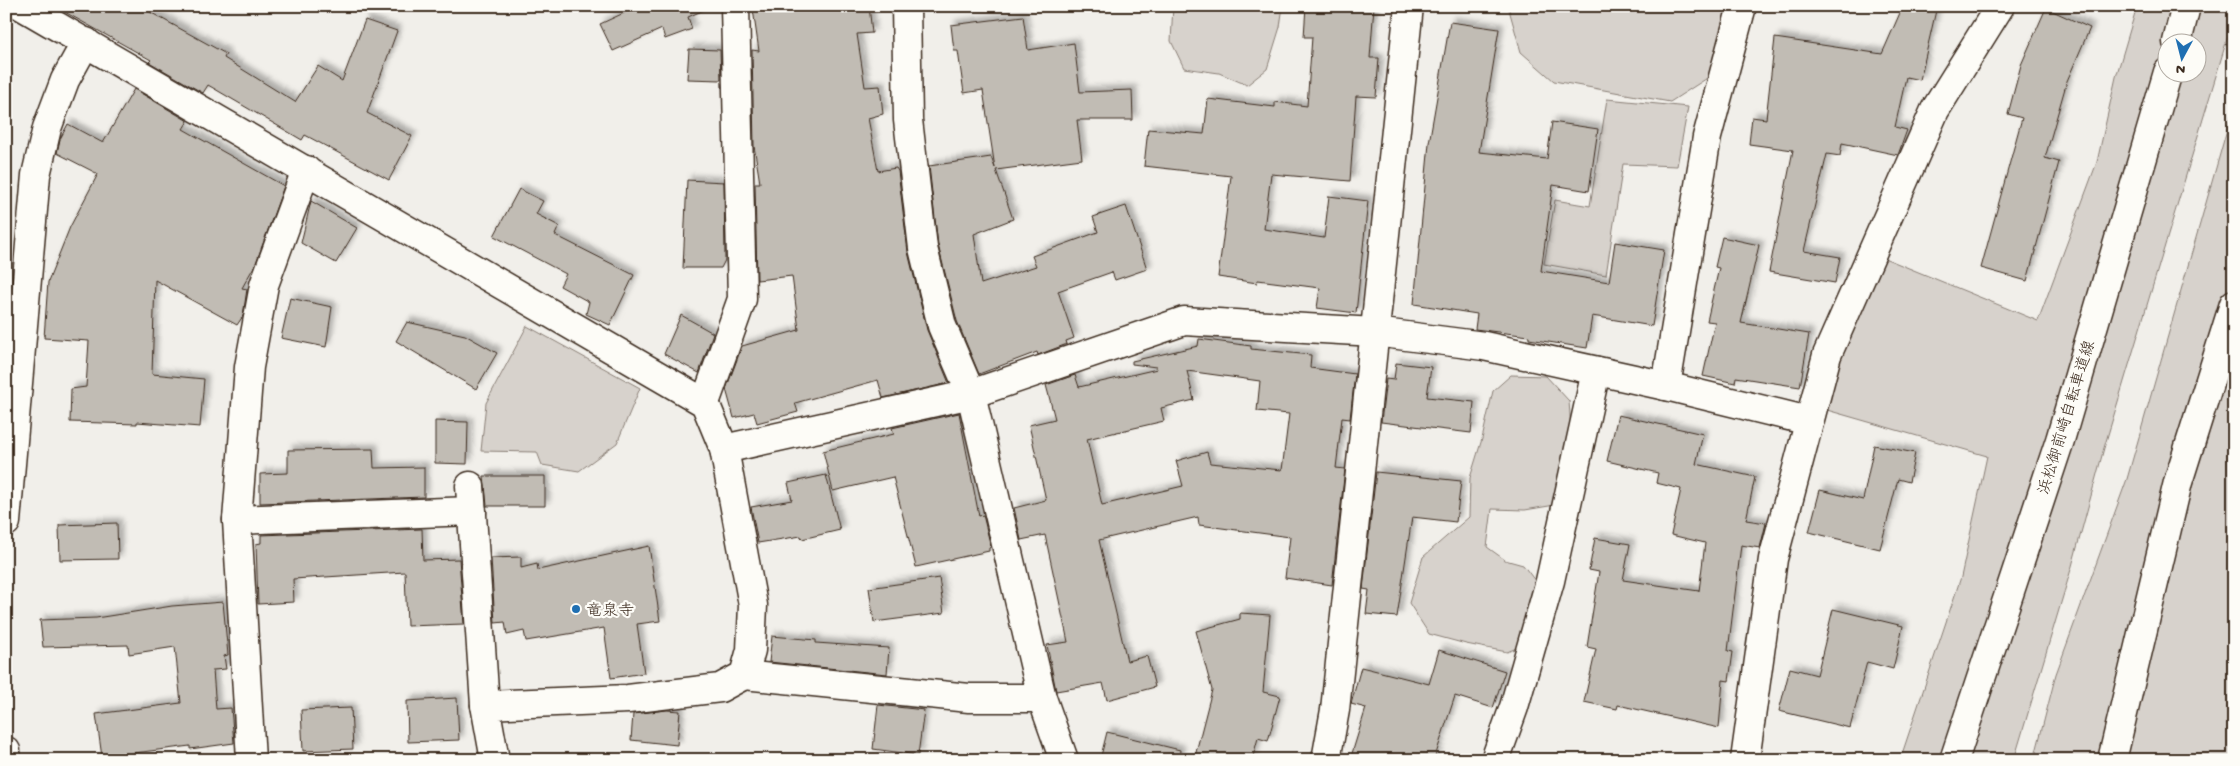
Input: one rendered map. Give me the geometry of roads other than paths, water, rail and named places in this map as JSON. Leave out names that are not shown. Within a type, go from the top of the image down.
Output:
[{"type":"street","points":[[22,6],[705,403],[724,449],[752,605],[751,650],[744,675]]},
{"type":"street","points":[[705,403],[742,299],[735,6]]},
{"type":"street","points":[[906,6],[908,120],[923,248],[942,326],[971,394],[1042,698],[1064,760]]},
{"type":"street","points":[[1326,760],[1335,710],[1408,6]]},
{"type":"street","points":[[1666,386],[1707,137],[1742,6]]},
{"type":"street","points":[[1745,760],[1773,559],[1827,355],[1935,110],[2000,6]]},
{"type":"street","points":[[2180,32],[2186,6]]},
{"type":"street","points":[[6,522],[8,476],[36,175],[47,128],[65,80],[86,42]]},
{"type":"street","name":"浜松御前崎自転車道線","points":[[1954,760],[2060,440],[2165,82]]},
{"type":"street","points":[[251,760],[237,520],[249,367],[264,285],[306,170]]},
{"type":"street","points":[[2112,760],[2178,482],[2234,304]]},
{"type":"street","points":[[724,449],[971,394],[1184,321],[1375,332],[1484,346],[1666,386],[1809,421]]},
{"type":"street","points":[[1495,760],[1514,707],[1550,581],[1596,371]]},
{"type":"street","points":[[237,520],[471,499],[485,705],[496,760]]},
{"type":"street","points":[[485,705],[628,699],[720,688],[744,675],[969,698],[1042,698]]},
{"type":"street","points":[[6,751],[6,760]]},
{"type":"place","name":"竜泉寺","points":[[576,609]]}]
